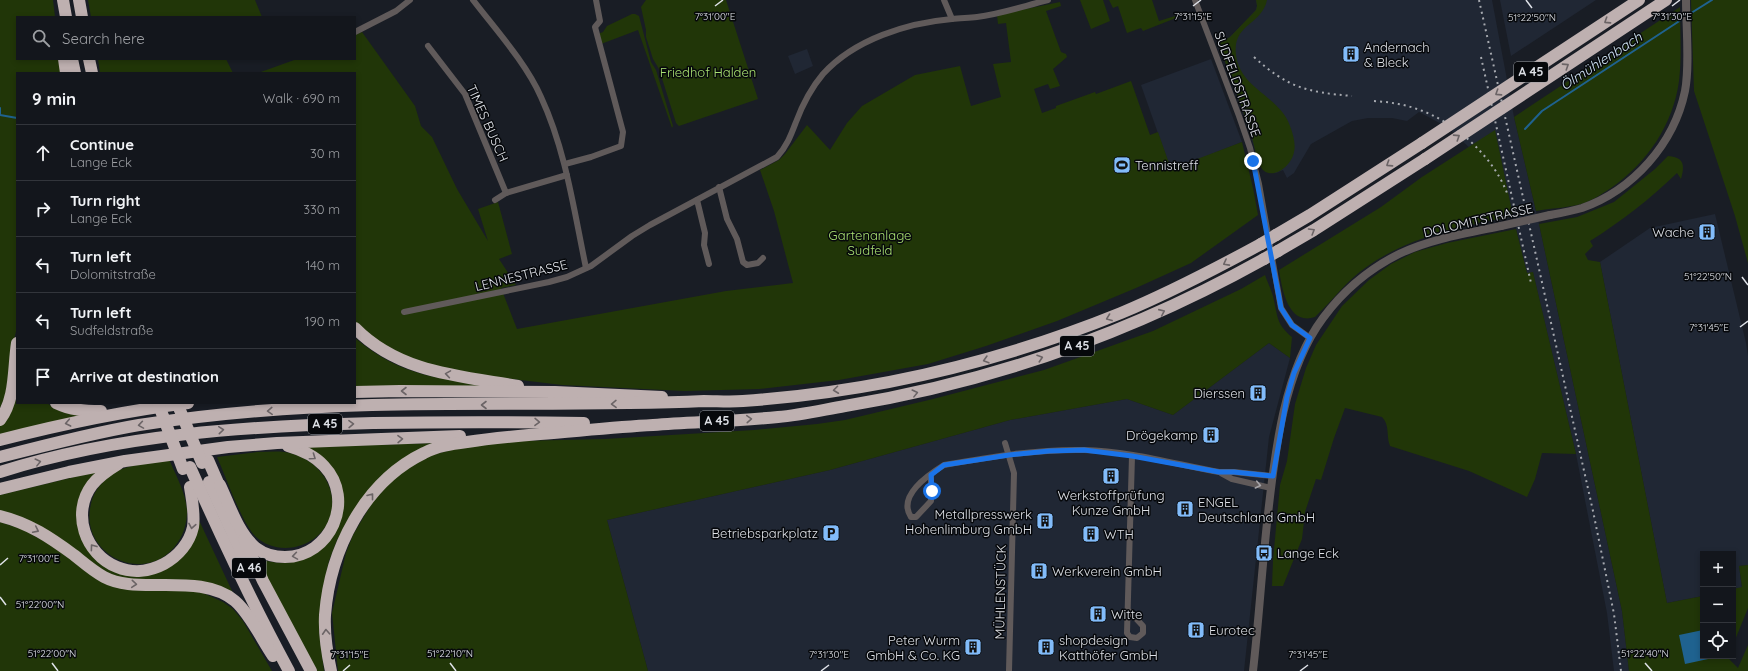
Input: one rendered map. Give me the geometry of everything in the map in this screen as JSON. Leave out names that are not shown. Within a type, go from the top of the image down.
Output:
[{"type":"highway","points":[[57,0],[59,16]]},
{"type":"highway","points":[[63,0],[66,16]]},
{"type":"highway","points":[[75,0],[77,16]]},
{"type":"highway","points":[[79,0],[82,16]]},
{"type":"highway","name":"A 45","points":[[0,457],[66,440],[139,425],[254,412],[370,405],[602,405],[740,401],[875,385],[983,361],[1032,346],[1123,313],[1182,286],[1261,244],[1422,143],[1640,0]]},
{"type":"highway","name":"A 45","points":[[0,472],[66,455],[146,439],[218,430],[317,424],[479,421],[654,425],[780,417],[897,397],[1002,370],[1095,339],[1153,316],[1218,284],[1264,259],[1314,230],[1425,159],[1666,0]]},
{"type":"highway","points":[[64,60],[66,72]]},
{"type":"highway","points":[[72,60],[75,72]]},
{"type":"highway","points":[[83,60],[86,72]]},
{"type":"highway","points":[[89,60],[92,72]]},
{"type":"highway","points":[[356,329],[370,343],[385,352],[402,361],[422,368],[442,373],[555,392]]},
{"type":"highway","points":[[0,420],[7,409],[11,396],[16,352]]},
{"type":"highway","points":[[356,392],[555,392],[648,396],[709,401]]},
{"type":"highway","points":[[58,404],[67,408],[85,411],[134,410]]},
{"type":"highway","points":[[159,404],[196,465],[220,485],[244,535],[257,548],[268,554],[279,557],[291,557],[304,554],[314,549],[325,539],[336,519],[338,506],[335,485],[331,475],[317,460],[308,453],[297,448],[277,443]]},
{"type":"highway","name":"A 46","points":[[166,404],[196,465],[220,508],[264,601],[302,671]]},
{"type":"highway","name":"A 46","points":[[177,404],[217,529],[289,671]]},
{"type":"highway","points":[[0,440],[54,426],[134,410],[179,404]]},
{"type":"highway","points":[[125,460],[108,469],[92,486],[82,506],[84,529],[88,541],[96,552],[106,561],[118,567],[131,570],[146,570],[161,566],[184,548],[193,526],[193,504],[190,487],[196,465],[187,404]]},
{"type":"highway","points":[[331,671],[326,647],[325,618],[332,572],[349,528],[368,500],[393,472],[423,453],[438,447],[502,437],[654,425]]},
{"type":"highway","points":[[0,489],[125,460],[228,447],[277,443],[459,436],[502,437]]},
{"type":"highway","points":[[220,485],[263,581],[311,671]]},
{"type":"highway","points":[[190,487],[226,564],[281,671]]},
{"type":"highway","points":[[0,516],[13,519],[43,533],[89,567],[113,581],[133,585],[183,585],[200,587],[228,596],[243,609],[273,656]]},
{"type":"street","points":[[356,31],[396,11],[410,0]]},
{"type":"street","points":[[473,0],[524,69],[541,97],[565,164],[586,268]]},
{"type":"street","points":[[565,164],[613,150],[621,146],[623,138],[619,112],[595,27],[600,21],[596,0]]},
{"type":"street","points":[[944,0],[952,19]]},
{"type":"street","name":"LENNESTRASSE","points":[[404,312],[549,282],[567,277],[599,261],[632,236],[719,187],[777,157],[788,142],[799,115],[823,75],[853,50],[867,42],[888,33],[922,24],[952,19],[978,17],[1048,0]]},
{"type":"street","name":"SUDFELDSTRASSE","points":[[1195,0],[1250,148],[1259,184],[1281,308],[1292,325],[1310,338]]},
{"type":"street","name":"DOLOMITSTRASSE","points":[[1253,671],[1273,476],[1287,397],[1294,373],[1310,338],[1323,318],[1347,291],[1381,264],[1400,254],[1416,247],[1452,236],[1582,208],[1611,194],[1636,175],[1661,147],[1675,122],[1685,91],[1686,0]]},
{"type":"street","name":"TIMES BUSCH","points":[[428,46],[465,94],[506,194]]},
{"type":"street","points":[[495,200],[506,194],[567,175]]},
{"type":"street","points":[[719,187],[727,219],[737,239],[743,262],[747,265],[758,263],[763,258]]},
{"type":"street","points":[[697,200],[705,233],[704,244],[709,264]]},
{"type":"street","name":"MÜHLENSTÜCK","points":[[1005,443],[1014,473],[1009,671]]},
{"type":"street","points":[[931,475],[931,501],[916,517],[911,517],[907,508],[907,502],[910,494],[931,475],[944,465],[1009,455],[1049,451],[1084,450],[1132,456],[1219,472],[1273,476]]},
{"type":"street","points":[[1128,610],[1132,456]]},
{"type":"street","points":[[1219,472],[1232,479],[1271,488]]},
{"type":"shaded area","points":[[1256,0],[1492,0],[1514,117],[1539,224],[1622,611],[1629,671],[1614,671],[1607,613],[1576,454],[1533,273],[1527,273],[1498,145],[1473,151],[1447,127],[1419,112],[1407,121],[1392,118],[1368,118],[1352,121],[1311,144],[1294,173],[1287,178],[1283,170],[1276,173],[1267,172],[1259,163],[1239,97],[1218,43],[1230,37],[1256,10]]},
{"type":"shaded area","points":[[1500,0],[1596,0],[1511,56]]},
{"type":"shaded area","points":[[807,49],[813,66],[795,74],[788,56]]},
{"type":"shaded area","points":[[1211,59],[1242,142],[1171,170],[1141,85]]},
{"type":"shaded area","points":[[1715,214],[1748,356],[1748,565],[1739,566],[1742,588],[1736,589],[1736,551],[1700,551],[1700,597],[1667,603],[1600,262],[1650,228]]},
{"type":"shaded area","points":[[1269,343],[1290,358],[1269,437],[1244,671],[648,671],[607,520],[830,470],[1010,420],[1127,399],[1173,415]]},
{"type":"green space","points":[[0,0],[53,0],[55,16],[16,16],[16,60],[59,60],[61,72],[16,72],[16,333],[7,389],[0,408]]},
{"type":"green space","points":[[88,0],[255,0],[262,16],[91,16]]},
{"type":"green space","name":"Friedhof Halden","points":[[646,0],[726,0],[758,99],[679,126],[676,123],[659,69],[653,59],[646,37],[641,7]]},
{"type":"green space","points":[[1080,0],[1103,0],[1110,21],[1091,29]]},
{"type":"green space","points":[[1109,0],[1152,0],[1159,21],[1175,16],[1176,18],[1143,31],[1141,28],[1127,33],[1118,6],[1113,8]]},
{"type":"green space","points":[[1256,0],[1267,0],[1259,15],[1238,37],[1236,55],[1239,67],[1245,76],[1278,107],[1285,116],[1292,132],[1295,146],[1292,158],[1289,163],[1279,172],[1273,173],[1268,173],[1263,170],[1259,164],[1253,139],[1218,43],[1230,37],[1256,10]]},
{"type":"green space","points":[[1691,0],[1748,0],[1748,263],[1735,216],[1694,91]]},
{"type":"green space","name":"Gartenanlage Sudfeld","points":[[1060,2],[1061,6],[1046,11],[1061,52],[1066,54],[1067,57],[1053,69],[1060,86],[1050,89],[1048,84],[1034,89],[1042,113],[1056,108],[1056,106],[1095,92],[1096,94],[1131,81],[1150,135],[1158,132],[1171,169],[1242,142],[1258,215],[1191,263],[1057,321],[986,346],[928,364],[839,380],[759,389],[685,391],[562,385],[444,370],[393,352],[356,324],[356,72],[261,72],[294,60],[356,60],[356,35],[362,32],[415,106],[421,126],[432,137],[457,189],[488,241],[478,209],[498,202],[512,254],[499,259],[516,285],[501,288],[517,329],[726,291],[793,283],[774,211],[760,170],[779,160],[807,125],[830,150],[847,123],[862,106],[915,75],[960,66],[971,106],[1001,97],[993,64],[1011,62],[1006,23],[998,24],[997,15]]},
{"type":"green space","points":[[1680,7],[1681,53],[1676,97],[1664,128],[1647,155],[1624,178],[1611,188],[1585,203],[1536,211],[1514,117]]},
{"type":"green space","points":[[632,14],[639,16],[651,62],[656,70],[673,126],[672,128],[638,30],[601,44],[598,34],[603,32],[607,26]]},
{"type":"green space","points":[[98,60],[226,60],[232,72],[100,72]]},
{"type":"green space","points":[[1495,130],[1513,216],[1474,224],[1417,240],[1382,257],[1358,273],[1315,317],[1306,318],[1298,316],[1293,311],[1285,296],[1279,270],[1381,207],[1422,177]]},
{"type":"green space","points":[[1668,156],[1680,160],[1683,166],[1681,179],[1677,173],[1657,192],[1613,226],[1590,241],[1593,246],[1585,254],[1588,260],[1600,262],[1667,603],[1700,597],[1700,659],[1729,659],[1738,668],[1748,645],[1748,671],[1629,671],[1622,611],[1539,224],[1577,217],[1614,202],[1655,169]]},
{"type":"green space","points":[[1516,229],[1527,273],[1533,272],[1576,454],[1542,453],[1535,479],[1527,497],[1469,471],[1390,446],[1387,427],[1382,417],[1345,408],[1321,480],[1316,479],[1305,512],[1302,539],[1283,586],[1272,586],[1280,485],[1287,461],[1295,404],[1306,368],[1316,345],[1342,306],[1369,280],[1391,264],[1415,252],[1447,243]]},
{"type":"green space","points":[[1265,275],[1272,293],[1279,322],[1286,332],[1292,337],[1290,358],[1269,343],[1173,415],[1127,399],[1010,420],[830,470],[607,520],[648,671],[338,671],[332,613],[346,553],[353,535],[372,503],[395,477],[428,456],[482,442],[605,439],[754,430],[845,420],[1044,370],[1153,331],[1241,289]]},
{"type":"green space","points":[[356,339],[373,351],[406,369],[441,378],[501,386],[356,387]]},
{"type":"green space","points":[[16,387],[16,404],[48,404],[54,408],[82,415],[0,435],[0,425]]},
{"type":"green space","points":[[436,443],[399,461],[379,478],[337,540],[329,561],[323,588],[319,630],[324,671],[317,671],[256,558],[269,562],[282,563],[302,560],[308,557],[343,504],[305,447]]},
{"type":"green space","points":[[257,452],[284,452],[293,454],[312,463],[326,479],[332,499],[332,509],[329,520],[323,530],[316,537],[296,547],[275,547],[264,543],[255,536],[250,529],[244,520],[217,457]]},
{"type":"green space","points":[[169,459],[185,498],[187,511],[185,527],[182,535],[178,542],[165,556],[150,563],[134,564],[118,560],[105,551],[95,538],[90,522],[91,504],[95,493],[106,479],[122,469],[139,464]]},
{"type":"green space","points":[[99,471],[80,501],[101,563],[165,568],[197,516],[233,593],[142,582],[113,576],[0,511],[0,495]]},
{"type":"green space","points":[[0,522],[22,529],[53,546],[88,573],[203,593],[223,602],[233,609],[243,621],[272,671],[0,671]]},
{"type":"green space","points":[[1748,565],[1748,608],[1736,638],[1736,588],[1742,587],[1739,566]]},
{"type":"water","points":[[1700,631],[1700,659],[1708,659],[1685,664],[1679,635]]},
{"type":"waterway","name":"Ölmühlenbach","points":[[1688,15],[1712,0]]},
{"type":"waterway","name":"Ölmühlenbach","points":[[1525,129],[1542,111],[1684,18]]},
{"type":"waterway","points":[[0,108],[0,115],[16,118]]},
{"type":"railway","points":[[1479,0],[1593,511],[1614,614],[1621,671]]},
{"type":"railway","points":[[1254,57],[1277,76],[1299,87],[1322,93],[1352,96]]},
{"type":"railway","points":[[1481,57],[1531,283]]},
{"type":"railway","points":[[1374,101],[1417,109],[1445,122],[1458,131],[1482,153],[1501,179],[1507,193]]},
{"type":"place","name":"Andernach & Bleck","points":[[1351,54]]},
{"type":"place","name":"Tennistreff","points":[[1122,165]]},
{"type":"place","name":"Wache","points":[[1707,232]]},
{"type":"place","name":"Dierssen","points":[[1258,393]]},
{"type":"place","name":"Drögekamp","points":[[1211,435]]},
{"type":"place","name":"Werkstoffprüfung Kunze GmbH","points":[[1111,476]]},
{"type":"place","name":"ENGEL Deutschland GmbH","points":[[1185,509]]},
{"type":"place","name":"Metallpresswerk Hohenlimburg GmbH","points":[[1045,521]]},
{"type":"place","name":"Betriebsparkplatz","points":[[831,533]]},
{"type":"place","name":"WTH","points":[[1091,534]]},
{"type":"place","name":"Lange Eck","points":[[1264,553]]},
{"type":"place","name":"Werkverein GmbH","points":[[1039,571]]},
{"type":"place","name":"Witte","points":[[1098,614]]},
{"type":"place","name":"Eurotec","points":[[1196,630]]},
{"type":"place","name":"Peter Wurm GmbH & Co. KG","points":[[973,647]]},
{"type":"place","name":"shopdesign Katthöfer GmbH","points":[[1046,647]]},
{"type":"route","points":[[932,491],[931,475],[944,465],[982,458],[1049,451],[1084,450],[1109,452],[1219,472],[1273,476],[1279,435],[1287,397],[1294,373],[1310,338],[1292,325],[1281,308],[1259,184],[1253,161]]}]
